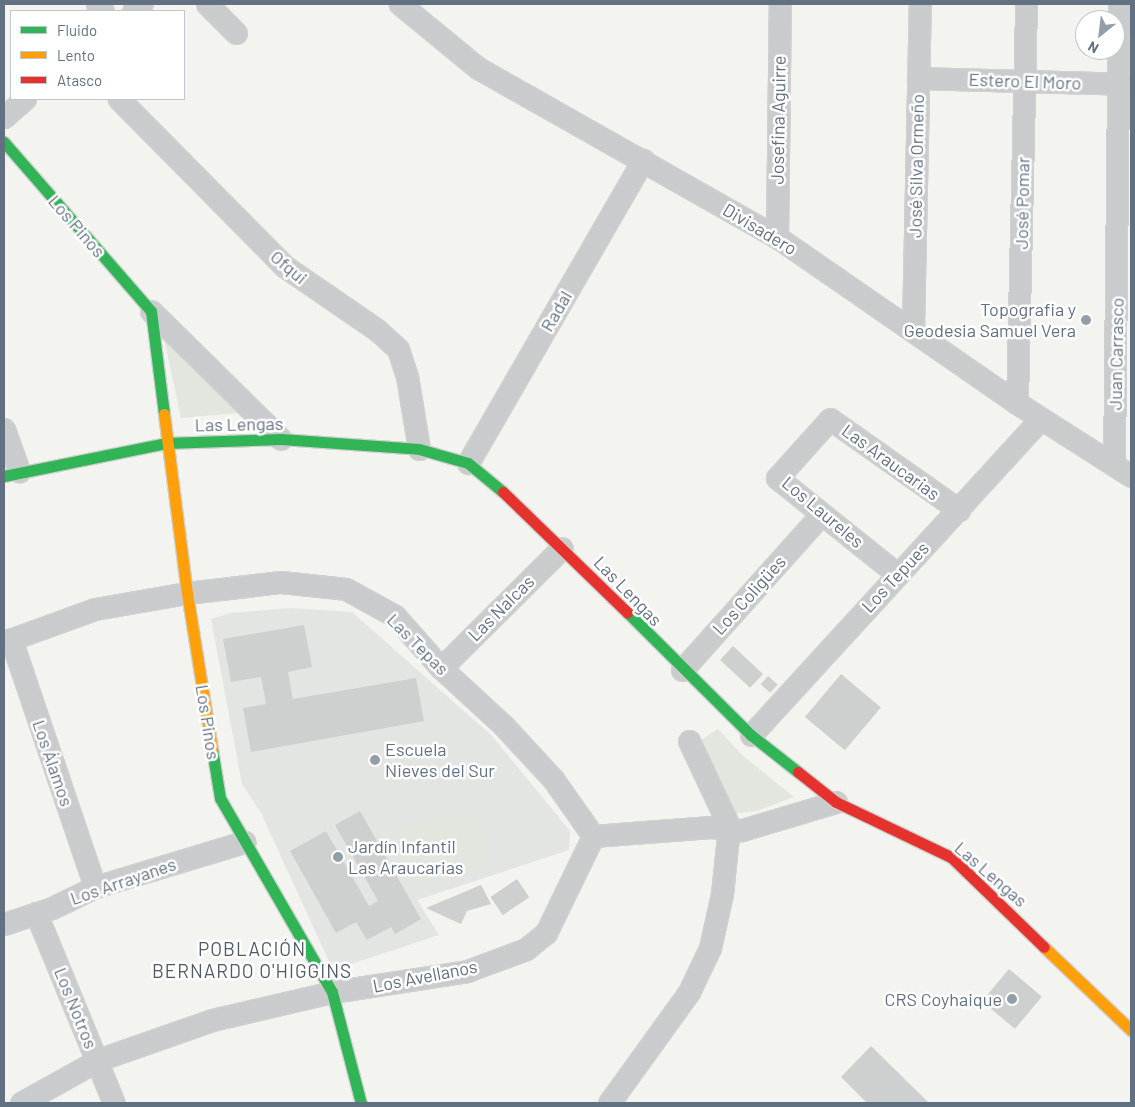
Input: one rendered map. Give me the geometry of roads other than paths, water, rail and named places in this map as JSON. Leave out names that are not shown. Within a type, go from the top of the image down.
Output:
[{"type":"street","points":[[208,4],[236,33]]},
{"type":"street","name":"Divisadero","points":[[400,4],[478,68],[777,237],[913,329],[1017,403],[1123,471]]},
{"type":"street","name":"Josefina Aguirre","points":[[777,237],[780,4]]},
{"type":"street","name":"José Silva Ormeño","points":[[913,329],[920,4]]},
{"type":"street","name":"José Pomar","points":[[1017,403],[1026,4]]},
{"type":"street","name":"Juan Carrasco","points":[[1120,4],[1125,84],[1123,471]]},
{"type":"street","name":"Estero El Moro","points":[[918,78],[1125,84]]},
{"type":"street","points":[[4,117],[24,100]]},
{"type":"street","name":"Ofqui","points":[[120,100],[284,266],[377,330],[398,349],[407,376],[419,449]]},
{"type":"street","name":"Los Pinos","points":[[4,142],[151,311],[281,440]]},
{"type":"street","name":"Radal","points":[[468,463],[643,160]]},
{"type":"street","name":"Los Pinos","points":[[151,311],[166,443],[187,593],[220,798],[332,992],[361,1103]]},
{"type":"street","name":"Las Araucarias","points":[[805,447],[830,419],[959,510]]},
{"type":"street","name":"Los Tepues","points":[[751,735],[1041,419]]},
{"type":"street","points":[[4,430],[11,473]]},
{"type":"street","name":"Las Lengas","points":[[11,473],[166,443],[281,440],[419,449],[468,463],[490,480],[562,548],[682,670],[751,735],[836,802],[950,858],[1131,1030]]},
{"type":"street","name":"Los Laureles","points":[[805,447],[777,478],[897,574]]},
{"type":"street","name":"Los Coligües","points":[[682,670],[817,519]]},
{"type":"street","name":"Las Nalcas","points":[[441,668],[562,548]]},
{"type":"street","name":"Las Tepas","points":[[7,640],[95,609],[187,593],[281,582],[346,589],[395,616],[441,668],[502,724],[553,779],[593,836]]},
{"type":"street","name":"Los Álamos","points":[[7,640],[95,887]]},
{"type":"street","points":[[609,1103],[689,992],[710,948],[722,894],[729,826],[689,741]]},
{"type":"street","points":[[593,836],[729,826],[742,830],[836,802]]},
{"type":"street","name":"Los Avellanos","points":[[21,1103],[98,1060],[212,1020],[332,992],[468,971],[526,949],[546,933],[593,836]]},
{"type":"street","name":"Los Arrayanes","points":[[4,924],[36,913],[95,887],[244,842]]},
{"type":"street","name":"Los Notros","points":[[36,913],[98,1060],[114,1103]]},
{"type":"place","name":"Topografia y Geodesia Samuel Vera","points":[[1086,320]]},
{"type":"place","name":"Escuela Nieves del Sur","points":[[375,760]]},
{"type":"place","name":"Jardín Infantil Las Araucarias","points":[[338,857]]},
{"type":"place","name":"CRS Coyhaique","points":[[1012,999]]},
{"type":"district","name":"POBLACIÓN BERNARDO O'HIGGINS","points":[[252,960]]}]
